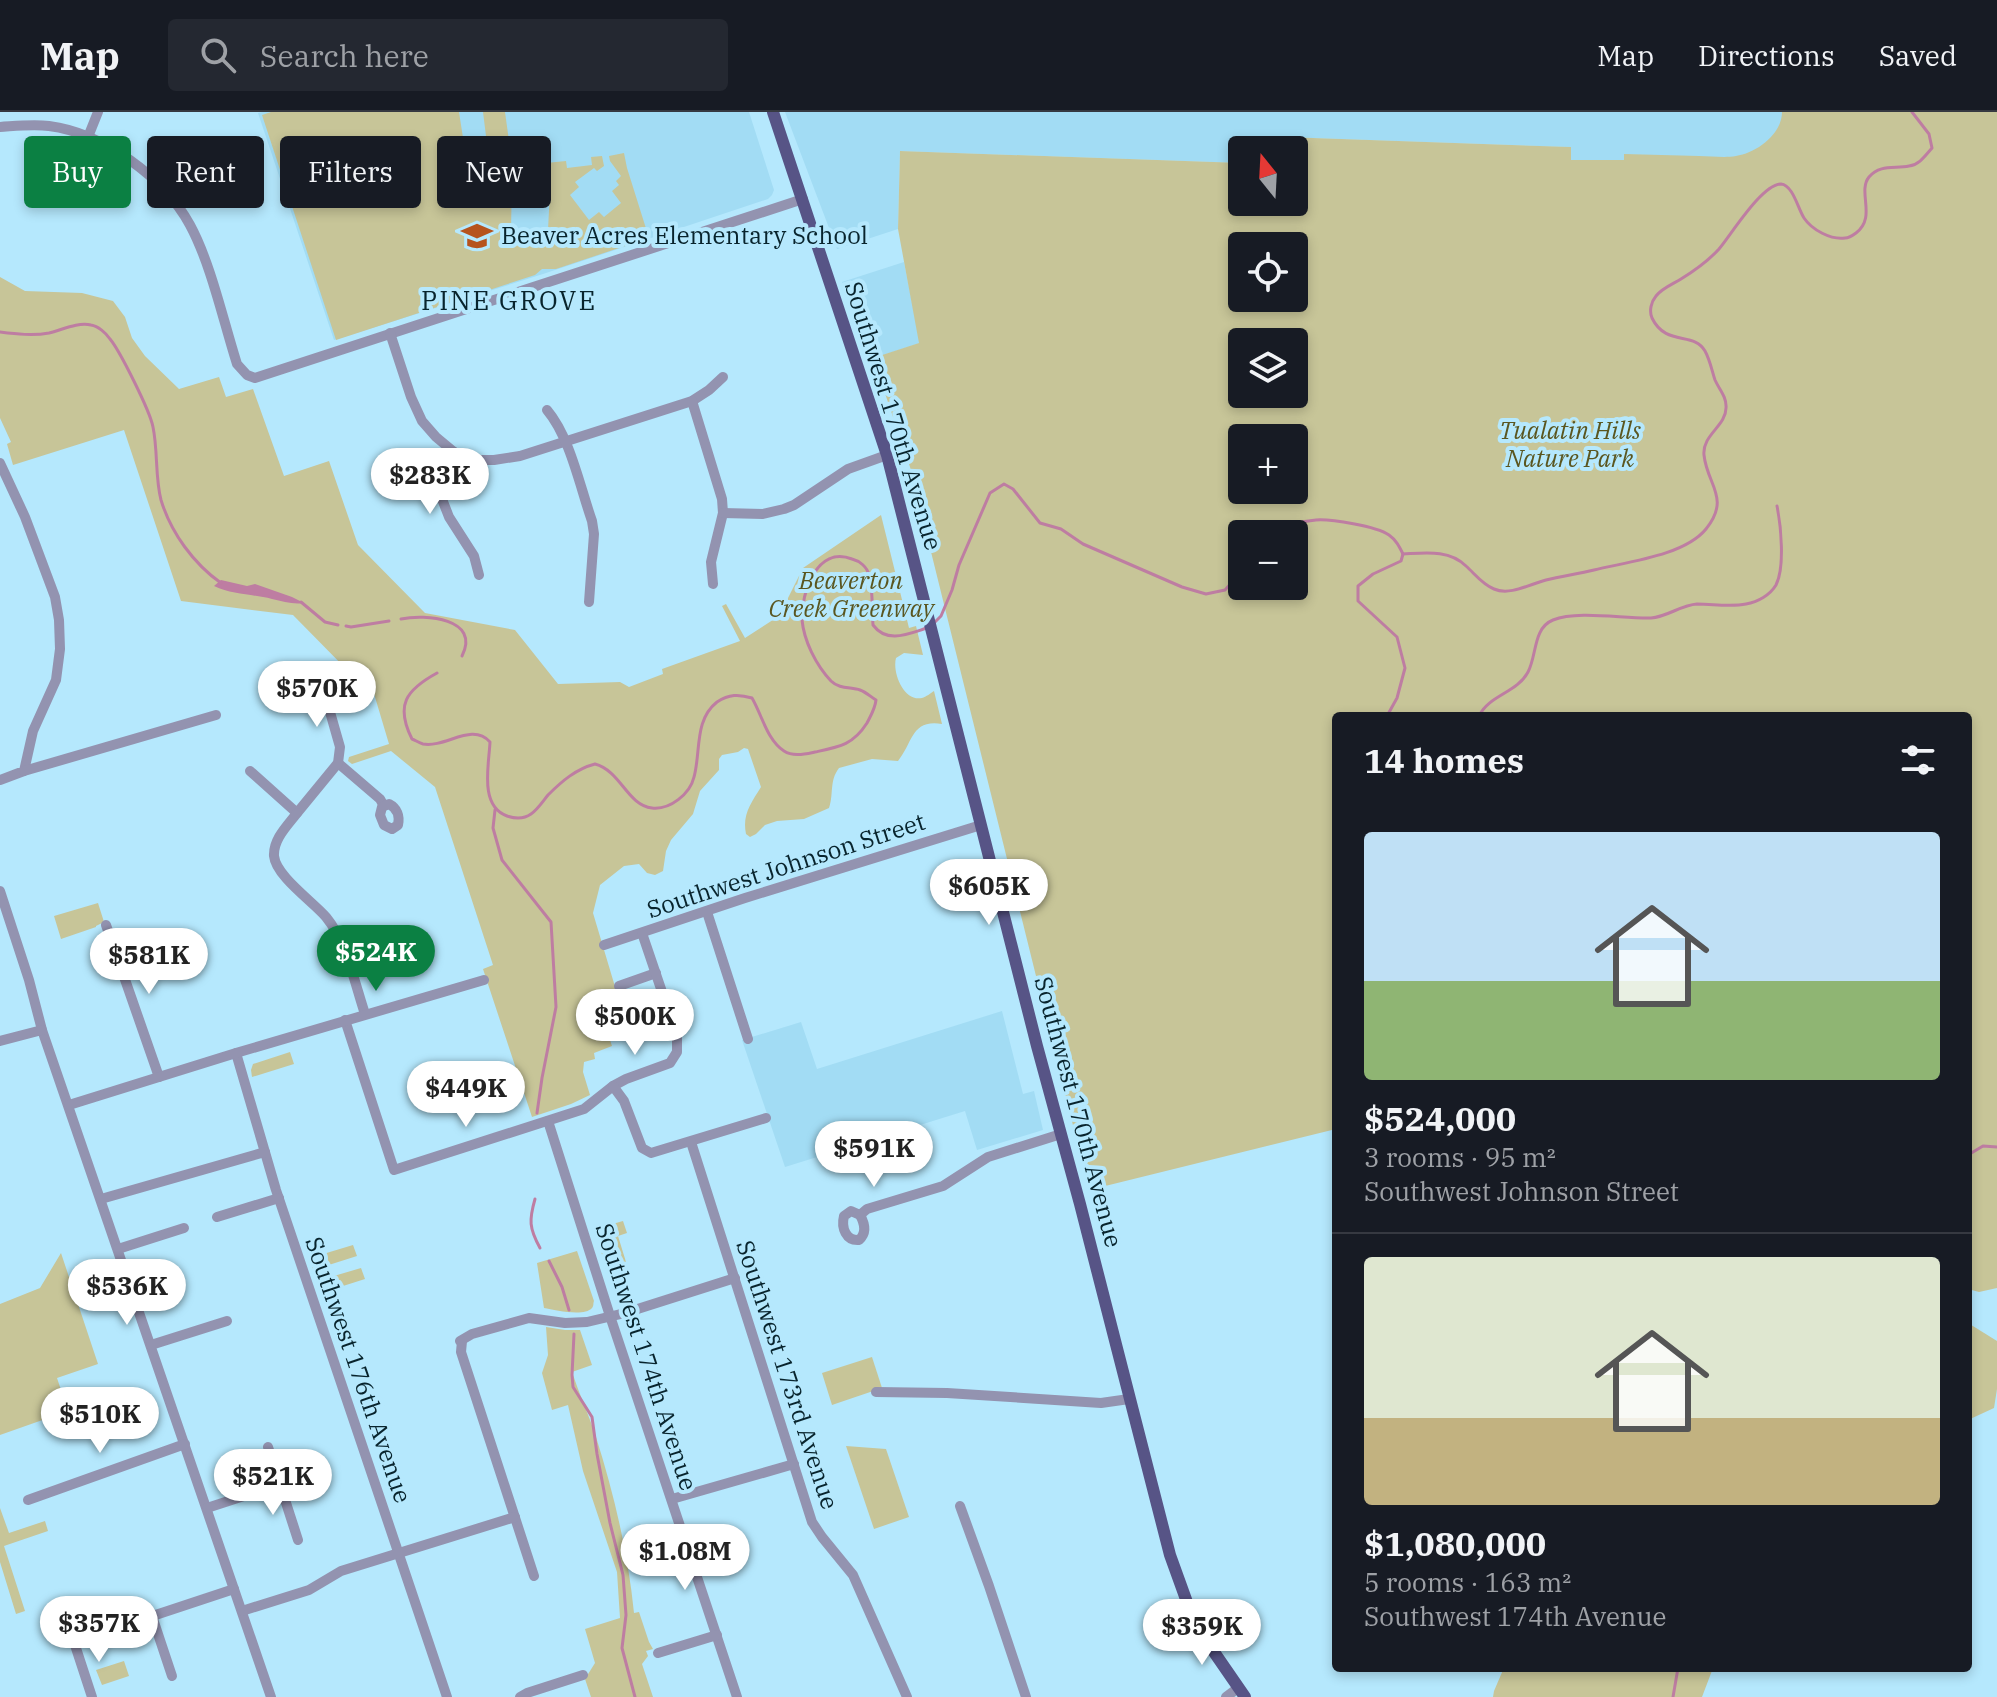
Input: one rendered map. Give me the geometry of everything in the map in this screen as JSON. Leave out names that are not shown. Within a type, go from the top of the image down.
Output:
[{"type":"main road","name":"Southwest 170th Avenue","points":[[773,112],[887,455],[1162,1529],[1187,1606],[1205,1639],[1242,1693]]},
{"type":"street","points":[[88,136],[98,112]]},
{"type":"street","points":[[0,127],[47,126],[84,136]]},
{"type":"street","points":[[131,162],[162,189],[189,223],[202,251],[237,364],[247,375],[255,378],[803,199]]},
{"type":"street","points":[[390,333],[422,421],[454,452],[471,460],[520,456],[692,401],[723,377]]},
{"type":"street","points":[[692,401],[722,499],[723,513],[711,562],[713,584]]},
{"type":"street","points":[[547,410],[557,422],[565,441],[592,521],[594,534],[589,602]]},
{"type":"street","points":[[454,452],[444,479],[442,499],[449,517],[474,556],[479,575]]},
{"type":"street","points":[[723,513],[763,514],[784,509],[848,469],[887,455]]},
{"type":"street","points":[[0,463],[25,517],[55,597],[59,620],[60,649],[56,680],[33,731],[24,771]]},
{"type":"street","points":[[324,691],[340,747],[338,763],[277,840],[274,856],[279,871],[327,918],[337,933],[365,1014]]},
{"type":"street","points":[[0,780],[216,715]]},
{"type":"street","points":[[338,763],[384,806]]},
{"type":"street","points":[[250,771],[297,813]]},
{"type":"street","name":"Southwest Johnson Street","points":[[604,945],[981,825]]},
{"type":"street","points":[[0,891],[42,1030],[271,1697]]},
{"type":"street","points":[[707,912],[748,1039]]},
{"type":"street","points":[[106,925],[159,1077]]},
{"type":"street","points":[[345,1020],[394,1170],[584,1109],[626,1079],[670,1063],[677,1052],[677,1036],[642,933]]},
{"type":"street","points":[[619,986],[656,973]]},
{"type":"street","points":[[69,1105],[484,980]]},
{"type":"street","points":[[0,1041],[42,1030]]},
{"type":"street","name":"Southwest 176th Avenue","points":[[236,1053],[279,1198],[447,1697]]},
{"type":"street","points":[[613,1086],[624,1101],[645,1151],[657,1152],[766,1118]]},
{"type":"street","name":"Southwest 174th Avenue","points":[[548,1121],[737,1697]]},
{"type":"street","points":[[860,1215],[867,1209],[943,1186],[988,1157],[1061,1134]]},
{"type":"street","name":"Southwest 173rd Avenue","points":[[691,1142],[812,1522],[853,1575],[907,1697]]},
{"type":"street","points":[[101,1199],[265,1152]]},
{"type":"street","points":[[217,1217],[279,1198]]},
{"type":"street","points":[[118,1249],[184,1228]]},
{"type":"street","points":[[534,1576],[461,1352],[461,1341],[466,1336],[529,1318],[565,1323],[587,1322],[735,1278]]},
{"type":"street","points":[[151,1345],[227,1321]]},
{"type":"street","points":[[876,1392],[947,1393],[1101,1403],[1129,1399]]},
{"type":"street","points":[[28,1500],[185,1444]]},
{"type":"street","points":[[268,1447],[298,1540]]},
{"type":"street","points":[[672,1499],[794,1464]]},
{"type":"street","points":[[207,1508],[280,1484]]},
{"type":"street","points":[[960,1506],[1026,1697]]},
{"type":"street","points":[[242,1611],[309,1590],[341,1571],[515,1517]]},
{"type":"street","points":[[92,1697],[74,1642],[234,1589]]},
{"type":"street","points":[[152,1616],[172,1676]]},
{"type":"street","points":[[658,1653],[717,1635]]},
{"type":"street","points":[[520,1697],[583,1675]]},
{"type":"street","points":[[1226,1697],[1242,1693]]},
{"type":"shaded area","name":"Beaver Acres Elementary School","points":[[749,112],[774,190],[768,199],[334,340],[290,208],[421,208],[421,136],[280,136],[280,179],[258,113]]},
{"type":"shaded area","points":[[785,112],[1789,112],[1788,181],[1570,173],[1570,147],[1308,136],[1228,136],[1228,163],[900,151],[898,229],[837,249]]},
{"type":"shaded area","points":[[904,262],[920,343],[868,360],[842,282]]},
{"type":"shaded area","points":[[221,580],[247,586],[255,584],[304,603],[236,593],[214,586]]},
{"type":"shaded area","points":[[1002,1011],[1023,1094],[1034,1091],[1043,1130],[977,1150],[965,1111],[785,1167],[742,1040],[801,1022],[817,1069]]},
{"type":"green space","points":[[271,112],[459,112],[463,136],[437,136],[437,208],[511,208],[511,229],[548,230],[551,162],[566,161],[567,168],[592,165],[591,157],[602,156],[604,166],[597,171],[594,168],[575,182],[579,187],[570,195],[589,220],[599,212],[604,217],[621,203],[612,191],[619,185],[616,181],[621,176],[609,156],[624,153],[649,238],[556,269],[542,269],[535,275],[336,340],[293,208],[421,208],[421,136],[280,136],[280,170],[262,115]]},
{"type":"green space","points":[[483,112],[505,112],[508,136],[486,136]]},
{"type":"green space","name":"Tualatin Hills Nature Park","points":[[1782,112],[1997,112],[1997,1288],[1979,1292],[1972,1290],[1972,712],[1332,712],[1332,1130],[1089,1190],[910,467],[873,358],[919,343],[898,229],[900,151],[1228,163],[1228,216],[1308,216],[1308,138],[1571,147],[1571,160],[1624,160],[1624,154],[1732,157],[1760,147],[1773,135]]},
{"type":"green space","name":"Beaverton Creek Greenway","points":[[0,277],[25,291],[82,293],[113,301],[145,356],[179,389],[219,377],[226,397],[253,389],[284,476],[329,461],[358,545],[425,613],[515,630],[558,684],[620,682],[629,687],[663,674],[662,669],[740,641],[722,606],[726,604],[745,638],[779,616],[803,568],[881,515],[909,628],[916,626],[923,655],[904,653],[896,658],[898,678],[910,696],[924,697],[934,691],[942,724],[932,723],[918,729],[898,761],[872,759],[839,768],[834,778],[829,808],[804,819],[765,825],[750,837],[746,834],[746,815],[761,787],[748,749],[722,755],[719,770],[700,791],[693,814],[671,840],[663,871],[655,875],[647,873],[639,864],[624,866],[600,885],[593,913],[616,990],[610,992],[618,1017],[604,1022],[612,1046],[594,1053],[595,1059],[584,1062],[583,1072],[590,1095],[532,1117],[483,969],[493,965],[435,787],[391,751],[352,764],[348,761],[349,757],[389,744],[369,677],[354,677],[293,615],[181,601],[124,430],[13,465],[7,444],[11,442],[0,418]]},
{"type":"green space","points":[[98,903],[104,922],[61,939],[54,916]]},
{"type":"green space","points":[[290,1052],[294,1064],[252,1077],[253,1064]]},
{"type":"green space","points":[[623,1221],[627,1233],[618,1236],[626,1262],[606,1269],[595,1229]]},
{"type":"green space","points":[[353,1245],[357,1256],[313,1270],[310,1258]]},
{"type":"green space","points":[[577,1251],[594,1301],[593,1307],[588,1311],[576,1312],[544,1308],[537,1263]]},
{"type":"green space","points":[[61,1253],[98,1364],[57,1378],[68,1411],[0,1435],[0,1304],[40,1288]]},
{"type":"green space","points":[[361,1268],[365,1279],[321,1293],[317,1281]]},
{"type":"green space","points":[[1972,1325],[1997,1341],[1994,1408],[1972,1418]]},
{"type":"green space","points":[[546,1327],[580,1330],[592,1365],[572,1372],[596,1437],[614,1502],[634,1613],[639,1612],[653,1649],[646,1651],[648,1656],[642,1664],[653,1697],[591,1697],[585,1679],[595,1663],[585,1629],[620,1618],[617,1572],[583,1471],[568,1405],[552,1410],[542,1373],[548,1355]]},
{"type":"green space","points":[[872,1357],[882,1388],[832,1405],[822,1373]]},
{"type":"green space","points":[[846,1446],[886,1449],[909,1517],[874,1529]]},
{"type":"green space","points":[[0,1508],[9,1533],[45,1521],[48,1531],[4,1546],[25,1611],[16,1614],[0,1562]]},
{"type":"green space","points":[[124,1661],[129,1676],[102,1685],[96,1670]]},
{"type":"green space","points":[[1502,1672],[1711,1672],[1702,1697],[1493,1697]]},
{"type":"waterway","points":[[1403,554],[1436,553],[1452,557],[1490,587],[1507,591],[1654,557],[1696,538],[1706,529],[1717,509],[1716,492],[1706,466],[1704,448],[1722,420],[1726,404],[1705,351],[1694,341],[1672,336],[1658,327],[1651,315],[1653,301],[1661,291],[1715,253],[1756,201],[1773,186],[1781,184],[1789,188],[1804,218],[1817,230],[1840,238],[1855,234],[1865,220],[1865,190],[1869,177],[1883,169],[1916,164],[1932,148],[1929,134],[1912,112]]},
{"type":"waterway","points":[[0,332],[43,334],[86,324],[106,334],[127,368],[151,419],[159,491],[171,524],[193,557],[221,583]]},
{"type":"waterway","points":[[933,624],[941,616],[990,493],[1004,484],[1013,489],[1040,523],[1061,529],[1083,544],[1182,587],[1206,594],[1228,587]]},
{"type":"waterway","points":[[1482,712],[1489,703],[1523,679],[1531,665],[1542,629],[1553,620],[1588,615],[1651,618],[1691,605],[1740,605],[1767,595],[1776,585],[1781,568],[1777,506]]},
{"type":"waterway","points":[[1308,521],[1342,522],[1374,529],[1389,535],[1403,554]]},
{"type":"waterway","points":[[1389,712],[1397,698],[1405,668],[1397,637],[1358,601],[1358,586],[1373,574],[1401,561],[1403,554]]},
{"type":"waterway","points":[[437,673],[411,692],[406,700],[404,717],[412,739],[432,744],[475,734],[490,742],[489,794],[498,811],[514,818],[528,816],[564,780],[595,764],[611,773],[643,806],[659,808],[678,800],[692,783],[701,727],[710,709],[726,697],[738,695],[752,698],[773,740],[791,754],[807,754],[845,744],[867,723],[876,700],[862,691],[834,684],[820,668],[803,628],[802,609],[808,585],[821,565],[829,559],[840,556],[852,559],[867,569],[873,625],[879,631],[898,636],[927,628]]},
{"type":"waterway","points":[[301,602],[325,622],[338,625]]},
{"type":"waterway","points":[[401,619],[436,618],[457,626],[464,633],[466,643],[462,656]]},
{"type":"waterway","points":[[346,626],[389,621]]},
{"type":"waterway","points":[[495,810],[493,828],[502,860],[551,922],[556,1007],[537,1113]]},
{"type":"waterway","points":[[1972,1153],[1983,1146],[1997,1147]]},
{"type":"waterway","points":[[535,1199],[531,1224],[540,1248]]},
{"type":"waterway","points":[[549,1261],[569,1310]]},
{"type":"waterway","points":[[574,1334],[573,1387],[592,1417],[610,1523],[623,1575],[626,1615],[622,1648],[635,1697]]},
{"type":"waterway","points":[[1673,1697],[1677,1672]]},
{"type":"place","name":"Beaver Acres Elementary School","points":[[477,236]]},
{"type":"district","name":"PINE GROVE","points":[[509,301]]}]
